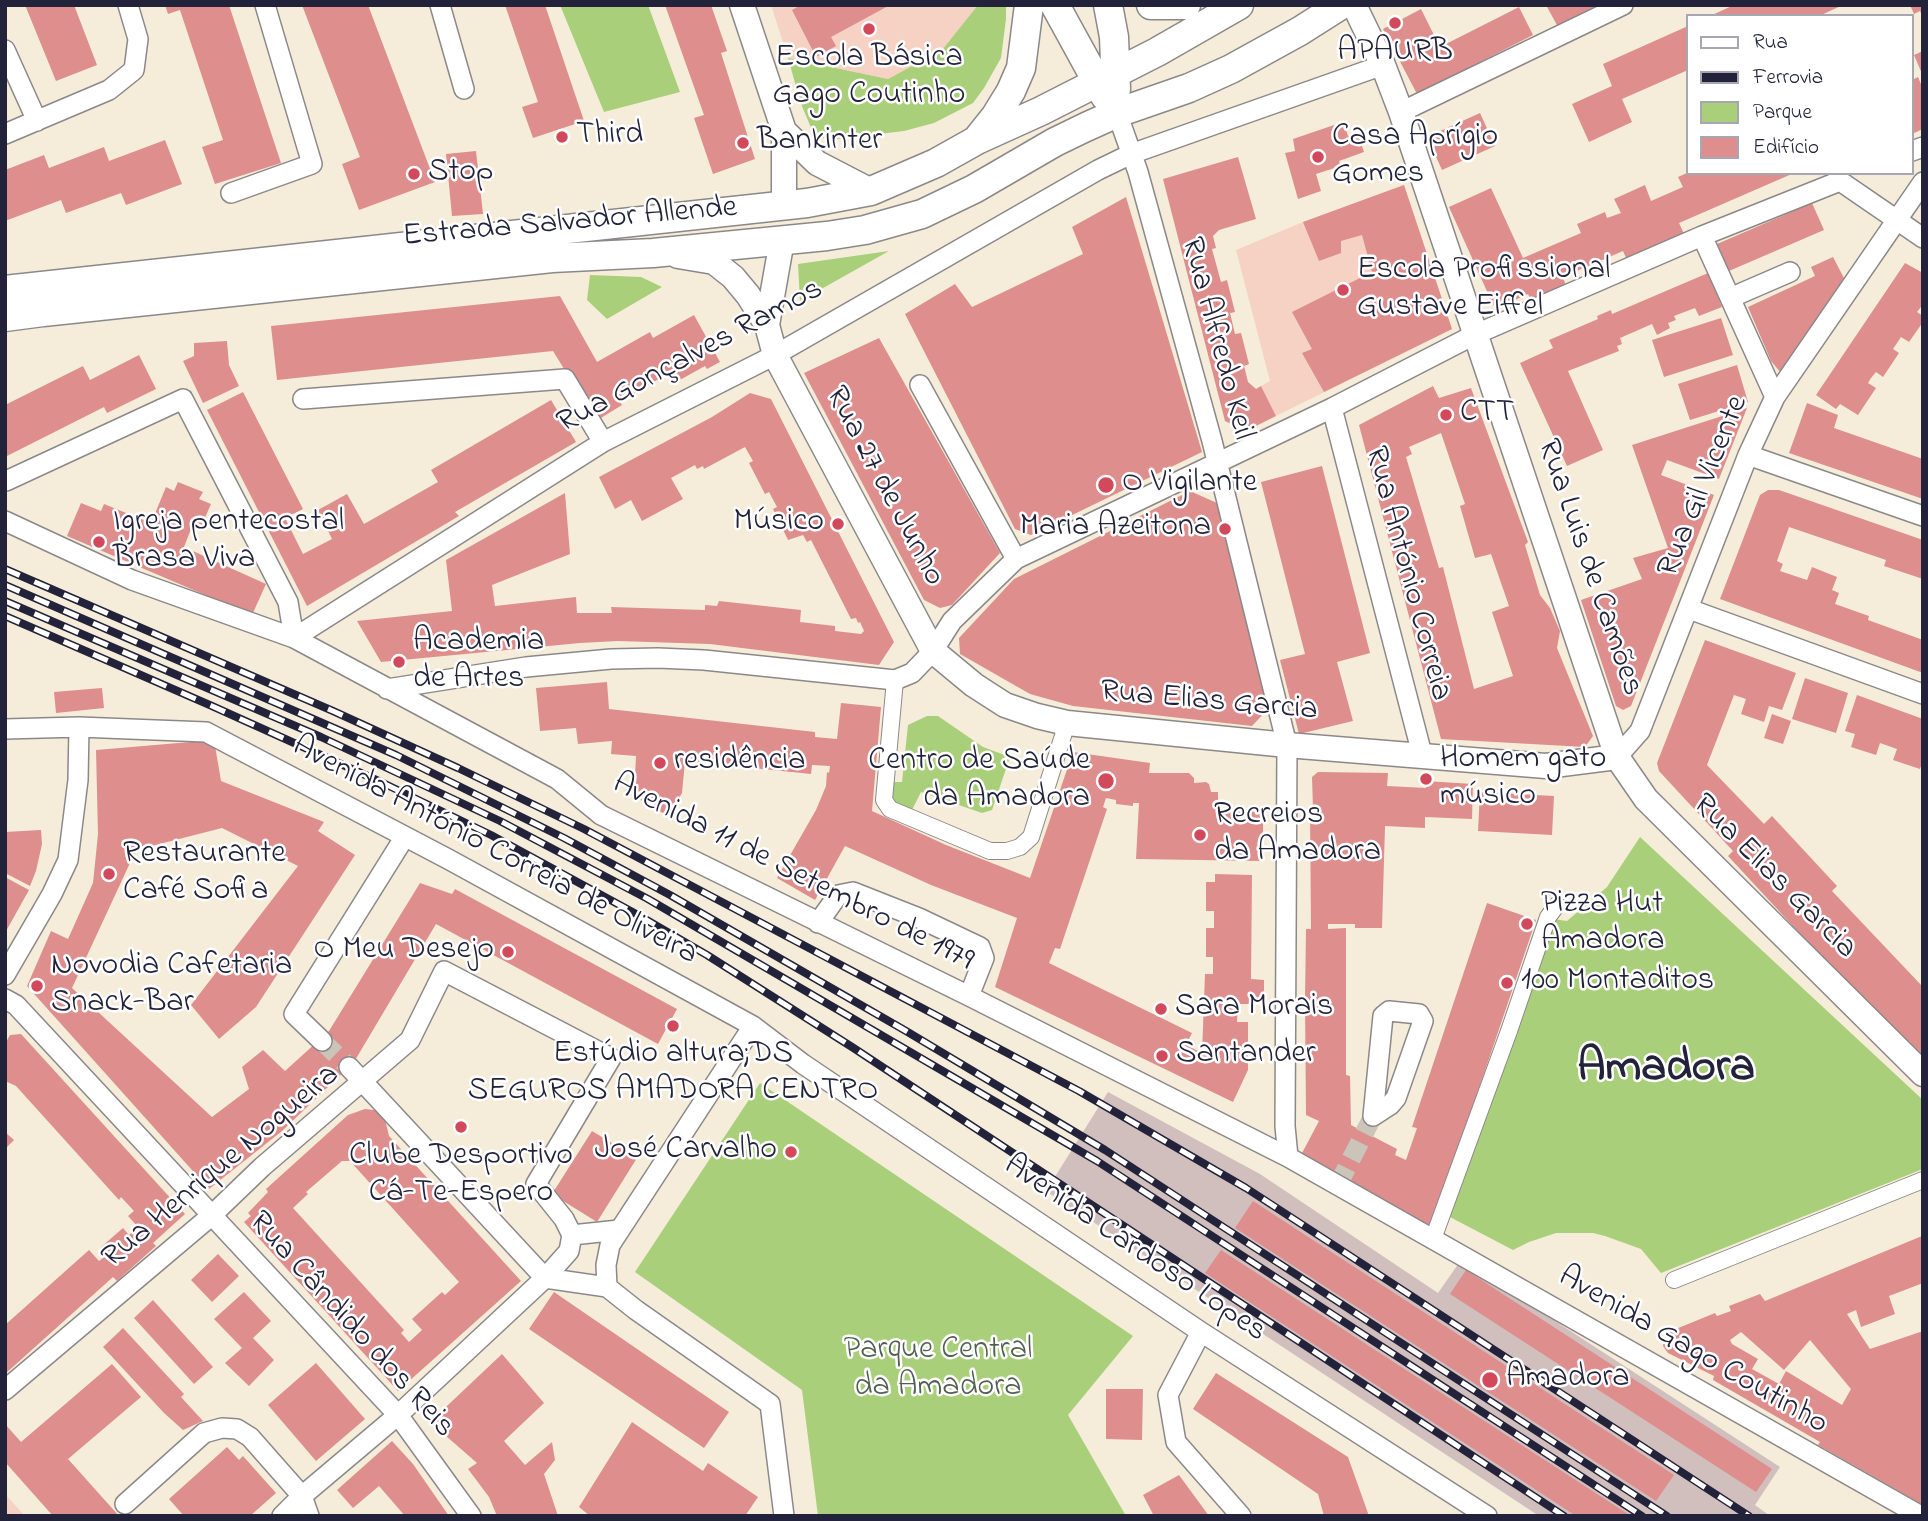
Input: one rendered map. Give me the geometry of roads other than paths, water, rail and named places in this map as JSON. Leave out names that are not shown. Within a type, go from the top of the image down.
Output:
[{"type":"main road","points":[[977,140],[1006,100],[1021,68],[1029,5]]},
{"type":"main road","points":[[1055,5],[1106,77],[1116,113],[1189,88],[1231,69],[1300,31],[1340,5]]},
{"type":"main road","points":[[1106,77],[1115,37],[1108,5]]},
{"type":"main road","points":[[1151,5],[1186,5]]},
{"type":"main road","points":[[1106,77],[1157,52],[1239,5]]},
{"type":"main road","name":"Estrada Salvador Allende","points":[[5,290],[784,205],[872,191],[936,163],[1106,77]]},
{"type":"main road","name":"Estrada Salvador Allende","points":[[5,317],[552,258],[653,253],[865,230],[922,214],[974,189],[1055,142],[1116,113]]},
{"type":"main road","points":[[782,240],[784,205]]},
{"type":"street","points":[[5,134],[109,90],[134,70],[138,39],[128,5]]},
{"type":"street","points":[[231,193],[312,164],[265,5]]},
{"type":"street","points":[[440,5],[464,89]]},
{"type":"street","points":[[742,5],[784,131],[784,205]]},
{"type":"street","name":"Rua Luis de Camões","points":[[1354,5],[1383,65],[1401,113],[1617,757]]},
{"type":"street","points":[[1401,113],[1623,5]]},
{"type":"street","points":[[5,50],[37,121]]},
{"type":"street","name":"Rua Gonçalves Ramos","points":[[294,639],[603,442],[775,355],[1098,170],[1131,153],[1383,65]]},
{"type":"street","name":"Rua Alfredo Keil","points":[[1116,113],[1131,153],[1217,461],[1287,745],[1285,1126],[1288,1157]]},
{"type":"street","points":[[784,131],[817,163],[872,191]]},
{"type":"street","points":[[387,689],[526,667],[611,659],[658,658],[704,660],[895,680],[912,673],[933,652],[952,621],[1016,559],[1332,408],[1475,335],[1702,236],[1849,177],[1896,221],[1923,238]]},
{"type":"street","points":[[1775,397],[1923,182]]},
{"type":"street","name":"Rua Gil Vicente","points":[[1617,757],[1640,731],[1748,454],[1775,397],[1702,236]]},
{"type":"street","points":[[767,325],[782,240]]},
{"type":"street","points":[[653,253],[714,262],[733,277],[767,325]]},
{"type":"street","points":[[1730,298],[1790,272]]},
{"type":"street","name":"Rua 27 de Junho","points":[[767,325],[775,355],[933,652]]},
{"type":"street","points":[[303,399],[565,379],[603,442]]},
{"type":"street","points":[[920,385],[1016,559]]},
{"type":"street","points":[[6,481],[183,399],[288,602],[294,639]]},
{"type":"street","name":"Rua António Correia","points":[[1332,408],[1422,754]]},
{"type":"street","points":[[1748,454],[1923,516]]},
{"type":"street","name":"Avenida 11 de Setembro de 1979","points":[[5,521],[132,580],[294,639],[557,779],[601,816],[969,996],[1288,1157],[1433,1239]]},
{"type":"street","points":[[1689,609],[1923,694]]},
{"type":"street","name":"Rua Elias Garcia","points":[[933,652],[974,685],[1005,705],[1067,723],[1287,745],[1546,766],[1617,757],[1646,799],[1923,1074]]},
{"type":"street","points":[[895,680],[884,800],[890,809],[990,851],[1007,852],[1020,847],[1031,837],[1067,723]]},
{"type":"street","points":[[5,729],[79,727],[78,780],[68,860],[52,894],[5,975]]},
{"type":"street","name":"Avenida António Correia de Oliveira","points":[[79,727],[206,732],[448,859],[753,1026]]},
{"type":"street","points":[[322,1041],[294,1014],[404,838]]},
{"type":"street","points":[[818,923],[838,895],[853,892],[968,941],[980,947],[984,958],[969,996]]},
{"type":"street","points":[[1433,1239],[1548,917],[1558,905]]},
{"type":"street","points":[[282,1516],[398,1415],[545,1278],[569,1251],[572,1235],[564,1219],[536,1184],[611,1058],[444,971],[411,1040],[355,1075]]},
{"type":"street","name":"Rua Cândido dos Reis","points":[[5,999],[16,1005],[398,1415],[471,1516]]},
{"type":"street","points":[[1389,1011],[1419,1014],[1423,1021],[1396,1098],[1391,1105],[1373,1116],[1383,1016],[1389,1011]]},
{"type":"street","points":[[607,1287],[606,1265],[610,1245],[753,1026]]},
{"type":"street","name":"Avenida Cardoso Lopes","points":[[753,1026],[814,1071],[1201,1332],[1488,1516]]},
{"type":"street","name":"Rua Henrique Nogueira","points":[[5,1390],[211,1216],[355,1075],[545,1278]]},
{"type":"street","points":[[1674,1280],[1923,1180]]},
{"type":"street","points":[[572,1235],[619,1230]]},
{"type":"street","name":"Avenida Gago Coutinho","points":[[1433,1239],[1921,1516]]},
{"type":"street","points":[[545,1278],[607,1287],[770,1404],[784,1516]]},
{"type":"street","points":[[1201,1332],[1168,1395],[1176,1442],[1241,1516]]},
{"type":"street","points":[[125,1504],[204,1433],[222,1428],[237,1429],[250,1437],[302,1496],[309,1516]]},
{"type":"tunnel","points":[[322,1041],[349,1067]]},
{"type":"tunnel","points":[[1338,1185],[1373,1116]]},
{"type":"railway","points":[[5,569],[333,711],[584,829],[1079,1091],[1246,1188],[1749,1516]]},
{"type":"railway","points":[[5,585],[396,755],[564,838],[670,895],[1105,1150],[1667,1516]]},
{"type":"railway","points":[[5,601],[321,737],[500,821],[648,899],[1097,1161],[1642,1516]]},
{"type":"railway","points":[[5,616],[383,783],[491,835],[638,915],[707,955],[852,1047],[1564,1516]]},
{"type":"place","name":"APAURB","points":[[1395,23]]},
{"type":"place","name":"Escola Básica Gago Coutinho","points":[[869,29]]},
{"type":"place","name":"Third","points":[[562,137]]},
{"type":"place","name":"Bankinter","points":[[743,143]]},
{"type":"place","name":"Casa Aprígio Gomes","points":[[1318,157]]},
{"type":"place","name":"Stop","points":[[414,174]]},
{"type":"place","name":"Escola Profissional Gustave Eiffel","points":[[1343,290]]},
{"type":"place","name":"CTT","points":[[1446,415]]},
{"type":"place","name":"O Vigilante","points":[[1106,485]]},
{"type":"place","name":"Músico","points":[[838,524]]},
{"type":"place","name":"Maria Azeitona","points":[[1225,529]]},
{"type":"place","name":"Igreja pentecostal Brasa Viva","points":[[99,542]]},
{"type":"place","name":"Academia de Artes","points":[[399,662]]},
{"type":"place","name":"residência","points":[[660,763]]},
{"type":"place","name":"Homem gato músico","points":[[1426,779]]},
{"type":"place","name":"Centro de Saúde da Amadora","points":[[1106,781]]},
{"type":"place","name":"Recreios da Amadora","points":[[1200,835]]},
{"type":"place","name":"Restaurante Café Sofia","points":[[109,874]]},
{"type":"place","name":"Pizza Hut Amadora","points":[[1527,924]]},
{"type":"place","name":"O Meu Desejo","points":[[508,952]]},
{"type":"place","name":"100 Montaditos","points":[[1507,983]]},
{"type":"place","name":"Novodia Cafetaria Snack-Bar","points":[[37,986]]},
{"type":"place","name":"Sara Morais","points":[[1161,1009]]},
{"type":"place","name":"Estúdio altura;DS SEGUROS AMADORA CENTRO","points":[[673,1026]]},
{"type":"place","name":"Santander","points":[[1162,1056]]},
{"type":"place","name":"Clube Desportivo Cá-Te-Espero","points":[[461,1127]]},
{"type":"place","name":"José Carvalho","points":[[791,1152]]},
{"type":"place","name":"Amadora","points":[[1490,1380]]},
{"type":"district","name":"Amadora","points":[[1666,1071]]},
{"type":"park label","name":"Parque Central da Amadora","points":[[938,1370]]}]
